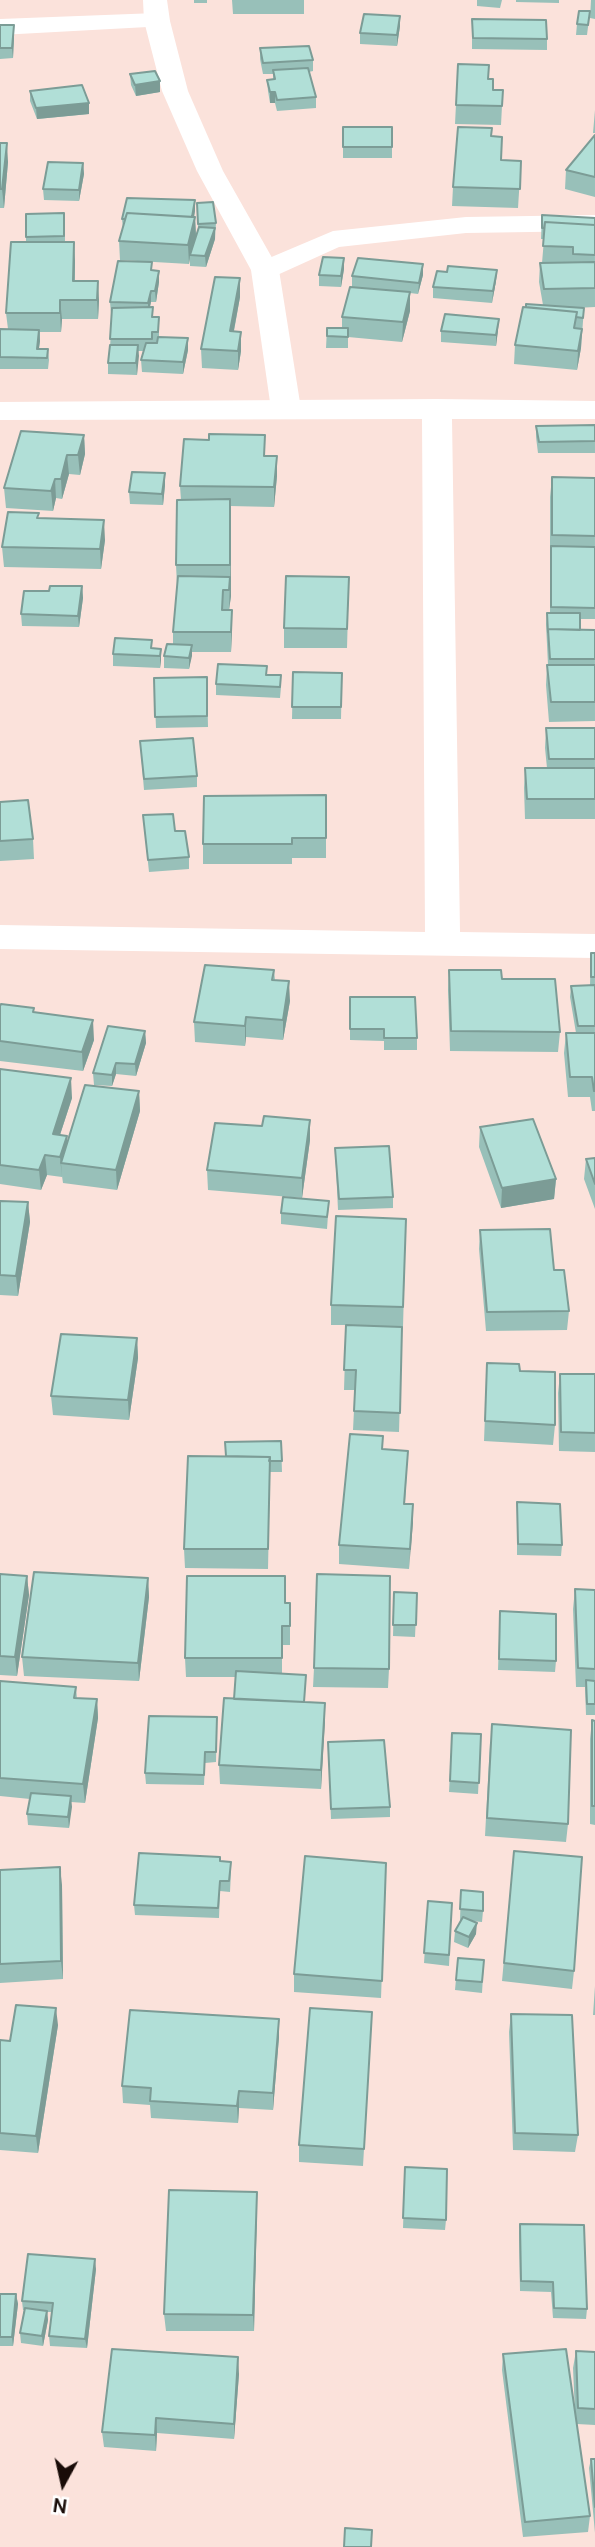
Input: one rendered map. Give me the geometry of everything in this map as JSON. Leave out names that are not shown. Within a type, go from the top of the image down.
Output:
[{"type":"street","points":[[0,27],[156,10],[175,91],[210,171],[265,270],[286,409]]},
{"type":"street","points":[[265,270],[333,239],[466,225],[595,223]]},
{"type":"street","points":[[437,408],[443,942]]},
{"type":"street","points":[[0,411],[437,408],[595,410]]},
{"type":"street","points":[[0,937],[595,946]]},
{"type":"building","points":[[579,11],[590,11],[588,25],[577,24]]},
{"type":"building","points":[[364,14],[400,16],[397,35],[360,33]]},
{"type":"building","points":[[472,19],[546,20],[547,39],[473,38]]},
{"type":"building","points":[[0,25],[14,25],[12,48],[0,48]]},
{"type":"building","points":[[309,46],[313,60],[263,63],[260,48]]},
{"type":"building","points":[[458,64],[489,65],[488,79],[493,79],[493,90],[503,90],[502,106],[456,105]]},
{"type":"building","points":[[308,68],[316,97],[277,100],[275,92],[270,92],[267,80],[275,79],[273,70]]},
{"type":"building","points":[[155,71],[160,81],[135,85],[130,74]]},
{"type":"building","points":[[82,85],[89,103],[36,108],[30,91]]},
{"type":"building","points":[[343,127],[392,127],[392,147],[343,147]]},
{"type":"building","points":[[458,127],[492,128],[491,136],[502,137],[501,160],[521,161],[520,189],[453,187]]},
{"type":"building","points":[[595,135],[595,177],[566,170]]},
{"type":"building","points":[[0,143],[7,143],[2,189],[0,189]]},
{"type":"building","points":[[48,162],[83,163],[79,190],[43,189]]},
{"type":"building","points":[[127,198],[195,200],[192,217],[127,213],[125,219],[122,219]]},
{"type":"building","points":[[213,202],[216,223],[198,224],[197,203]]},
{"type":"building","points":[[64,213],[64,236],[26,237],[26,214]]},
{"type":"building","points":[[127,213],[195,217],[188,245],[119,241]]},
{"type":"building","points":[[542,215],[595,218],[595,225],[545,222],[542,228]]},
{"type":"building","points":[[545,222],[595,225],[595,255],[573,254],[573,247],[543,246]]},
{"type":"building","points":[[199,227],[215,228],[205,256],[190,255]]},
{"type":"building","points":[[11,242],[74,242],[73,281],[98,281],[97,300],[60,300],[60,313],[6,313]]},
{"type":"building","points":[[323,257],[344,258],[341,276],[319,275]]},
{"type":"building","points":[[358,258],[423,264],[419,283],[352,276]]},
{"type":"building","points":[[118,261],[152,262],[151,270],[159,271],[155,291],[151,291],[148,303],[110,302]]},
{"type":"building","points":[[595,262],[595,288],[544,289],[540,263]]},
{"type":"building","points":[[448,266],[497,270],[493,291],[433,287],[437,271],[447,272]]},
{"type":"building","points":[[215,277],[240,278],[230,331],[241,332],[238,351],[201,349]]},
{"type":"building","points":[[350,287],[410,292],[403,322],[342,317]]},
{"type":"building","points":[[526,304],[584,308],[583,318],[576,317],[577,312],[526,307]]},
{"type":"building","points":[[153,307],[152,317],[159,317],[158,332],[152,332],[152,339],[110,339],[112,308]]},
{"type":"building","points":[[523,307],[577,312],[574,328],[582,329],[578,351],[515,345]]},
{"type":"building","points":[[445,314],[499,319],[496,335],[441,331]]},
{"type":"building","points":[[327,328],[348,328],[348,337],[327,336]]},
{"type":"building","points":[[0,329],[39,330],[37,349],[48,349],[47,358],[0,357]]},
{"type":"building","points":[[158,337],[188,338],[183,362],[141,360],[146,343],[157,343]]},
{"type":"building","points":[[110,345],[138,345],[136,363],[108,363]]},
{"type":"building","points":[[595,425],[595,441],[539,442],[536,426]]},
{"type":"building","points":[[21,431],[84,435],[78,455],[67,455],[61,479],[55,479],[51,491],[4,488]]},
{"type":"building","points":[[209,434],[265,435],[264,456],[277,456],[274,487],[180,486],[184,439],[209,440]]},
{"type":"building","points":[[132,472],[165,473],[162,494],[129,492]]},
{"type":"building","points":[[552,477],[595,478],[595,536],[552,535]]},
{"type":"building","points":[[230,499],[230,565],[176,565],[177,500]]},
{"type":"building","points":[[8,512],[39,513],[37,518],[104,520],[100,549],[2,547]]},
{"type":"building","points":[[551,546],[595,547],[595,608],[551,607]]},
{"type":"building","points":[[178,576],[230,577],[229,590],[223,590],[222,610],[232,610],[231,632],[173,632]]},
{"type":"building","points":[[286,576],[349,577],[347,629],[284,628]]},
{"type":"building","points":[[50,586],[82,586],[78,616],[21,614],[24,591],[49,591]]},
{"type":"building","points":[[547,613],[580,613],[580,630],[548,629],[548,633]]},
{"type":"building","points":[[548,629],[595,630],[595,659],[550,659]]},
{"type":"building","points":[[115,638],[152,640],[151,648],[161,649],[160,656],[113,654]]},
{"type":"building","points":[[167,644],[192,645],[189,658],[164,656]]},
{"type":"building","points":[[218,664],[267,666],[266,675],[281,675],[280,687],[216,684]]},
{"type":"building","points":[[547,665],[595,665],[595,702],[551,702]]},
{"type":"building","points":[[293,672],[342,673],[341,707],[292,707]]},
{"type":"building","points":[[207,677],[207,716],[155,717],[154,678]]},
{"type":"building","points":[[546,728],[595,728],[595,759],[549,759]]},
{"type":"building","points":[[193,738],[197,776],[144,779],[140,741]]},
{"type":"building","points":[[525,768],[595,768],[595,799],[527,799]]},
{"type":"building","points":[[326,795],[326,838],[292,838],[292,844],[203,844],[204,796]]},
{"type":"building","points":[[28,800],[33,839],[0,841],[0,802]]},
{"type":"building","points":[[173,814],[175,831],[185,831],[189,857],[148,860],[143,815]]},
{"type":"building","points":[[591,953],[595,953],[595,977],[591,977]]},
{"type":"building","points":[[205,965],[274,970],[272,980],[289,981],[283,1020],[246,1017],[245,1026],[194,1022]]},
{"type":"building","points":[[449,970],[501,970],[502,979],[555,979],[560,1032],[451,1031]]},
{"type":"building","points":[[595,985],[595,1026],[578,1026],[571,986]]},
{"type":"building","points":[[350,997],[415,997],[417,1038],[384,1038],[384,1029],[350,1029]]},
{"type":"building","points":[[1,1004],[34,1008],[33,1012],[93,1020],[82,1052],[0,1041]]},
{"type":"building","points":[[108,1026],[145,1031],[135,1064],[116,1063],[112,1075],[93,1073]]},
{"type":"building","points":[[566,1033],[595,1033],[595,1091],[592,1077],[570,1077]]},
{"type":"building","points":[[0,1069],[71,1078],[53,1134],[67,1136],[60,1157],[45,1155],[39,1170],[0,1165]]},
{"type":"building","points":[[85,1085],[139,1091],[116,1170],[61,1163]]},
{"type":"building","points":[[264,1116],[310,1120],[302,1178],[207,1170],[215,1123],[262,1126]]},
{"type":"building","points":[[533,1119],[556,1179],[502,1188],[480,1127]]},
{"type":"building","points":[[389,1146],[393,1197],[339,1199],[335,1148]]},
{"type":"building","points":[[595,1158],[595,1184],[586,1159]]},
{"type":"building","points":[[283,1197],[329,1201],[327,1217],[281,1213]]},
{"type":"building","points":[[0,1201],[28,1202],[16,1276],[0,1275]]},
{"type":"building","points":[[336,1216],[406,1219],[403,1307],[331,1305]]},
{"type":"building","points":[[550,1229],[554,1270],[564,1270],[569,1311],[487,1312],[480,1230]]},
{"type":"building","points":[[346,1325],[402,1327],[400,1413],[354,1411],[356,1370],[344,1370]]},
{"type":"building","points":[[61,1334],[137,1338],[128,1400],[51,1396]]},
{"type":"building","points":[[487,1363],[519,1364],[520,1371],[555,1372],[555,1425],[485,1421]]},
{"type":"building","points":[[560,1374],[595,1374],[595,1433],[561,1432]]},
{"type":"building","points":[[350,1434],[383,1436],[382,1449],[408,1451],[404,1504],[413,1504],[410,1549],[339,1545]]},
{"type":"building","points":[[281,1441],[282,1461],[269,1461],[270,1457],[226,1456],[225,1442]]},
{"type":"building","points":[[188,1456],[270,1457],[268,1549],[184,1549]]},
{"type":"building","points":[[517,1502],[560,1504],[562,1545],[518,1544]]},
{"type":"building","points":[[34,1572],[148,1578],[138,1663],[22,1657]]},
{"type":"building","points":[[0,1574],[27,1576],[15,1657],[0,1656]]},
{"type":"building","points":[[317,1574],[390,1576],[389,1669],[314,1668]]},
{"type":"building","points":[[187,1576],[285,1576],[285,1603],[290,1603],[290,1626],[282,1626],[282,1658],[185,1658]]},
{"type":"building","points":[[575,1589],[595,1590],[595,1669],[578,1668]]},
{"type":"building","points":[[394,1592],[417,1593],[416,1625],[393,1625]]},
{"type":"building","points":[[500,1611],[556,1614],[556,1661],[499,1659]]},
{"type":"building","points":[[236,1671],[306,1675],[304,1702],[234,1699]]},
{"type":"building","points":[[586,1680],[595,1681],[595,1704],[587,1704]]},
{"type":"building","points":[[0,1681],[76,1687],[74,1698],[97,1699],[83,1784],[0,1778]]},
{"type":"building","points":[[224,1698],[325,1703],[321,1770],[219,1765]]},
{"type":"building","points":[[149,1716],[217,1717],[216,1752],[205,1752],[204,1775],[145,1773]]},
{"type":"building","points":[[592,1720],[595,1721],[595,1806],[592,1806]]},
{"type":"building","points":[[492,1724],[571,1730],[568,1824],[487,1818]]},
{"type":"building","points":[[452,1733],[481,1734],[479,1783],[450,1781]]},
{"type":"building","points":[[384,1740],[390,1807],[331,1809],[328,1742]]},
{"type":"building","points":[[31,1793],[71,1796],[68,1817],[27,1814]]},
{"type":"building","points":[[514,1851],[582,1857],[574,1971],[504,1963]]},
{"type":"building","points":[[139,1853],[220,1857],[220,1861],[231,1862],[229,1881],[220,1881],[218,1908],[134,1905]]},
{"type":"building","points":[[305,1856],[386,1863],[382,1981],[294,1974]]},
{"type":"building","points":[[60,1867],[61,1961],[0,1964],[0,1870]]},
{"type":"building","points":[[461,1890],[483,1892],[483,1911],[460,1909]]},
{"type":"building","points":[[428,1901],[452,1903],[449,1955],[424,1953]]},
{"type":"building","points":[[463,1917],[477,1923],[469,1937],[455,1931]]},
{"type":"building","points":[[458,1958],[484,1960],[482,1982],[456,1980]]},
{"type":"building","points":[[16,2005],[56,2008],[36,2136],[0,2133],[0,2040],[10,2041]]},
{"type":"building","points":[[310,2008],[372,2012],[364,2149],[299,2145]]},
{"type":"building","points":[[130,2010],[279,2019],[273,2093],[239,2091],[237,2106],[150,2101],[151,2088],[122,2086]]},
{"type":"building","points":[[511,2014],[572,2015],[578,2135],[515,2133]]},
{"type":"building","points":[[405,2167],[447,2169],[446,2220],[403,2218]]},
{"type":"building","points":[[169,2190],[257,2192],[253,2315],[164,2314]]},
{"type":"building","points":[[520,2224],[584,2225],[587,2309],[554,2308],[553,2282],[521,2281]]},
{"type":"building","points":[[28,2254],[95,2259],[85,2339],[49,2336],[53,2303],[22,2301]]},
{"type":"building","points":[[0,2294],[16,2294],[12,2337],[0,2337]]},
{"type":"building","points":[[25,2308],[47,2311],[42,2336],[20,2333]]},
{"type":"building","points":[[112,2349],[238,2357],[234,2424],[156,2418],[155,2435],[102,2432]]},
{"type":"building","points":[[566,2349],[590,2516],[525,2522],[503,2354]]},
{"type":"building","points":[[576,2351],[595,2352],[595,2409],[578,2408]]},
{"type":"building","points":[[591,2459],[595,2459],[595,2507]]},
{"type":"building","points":[[345,2528],[372,2530],[371,2547],[344,2547]]}]
